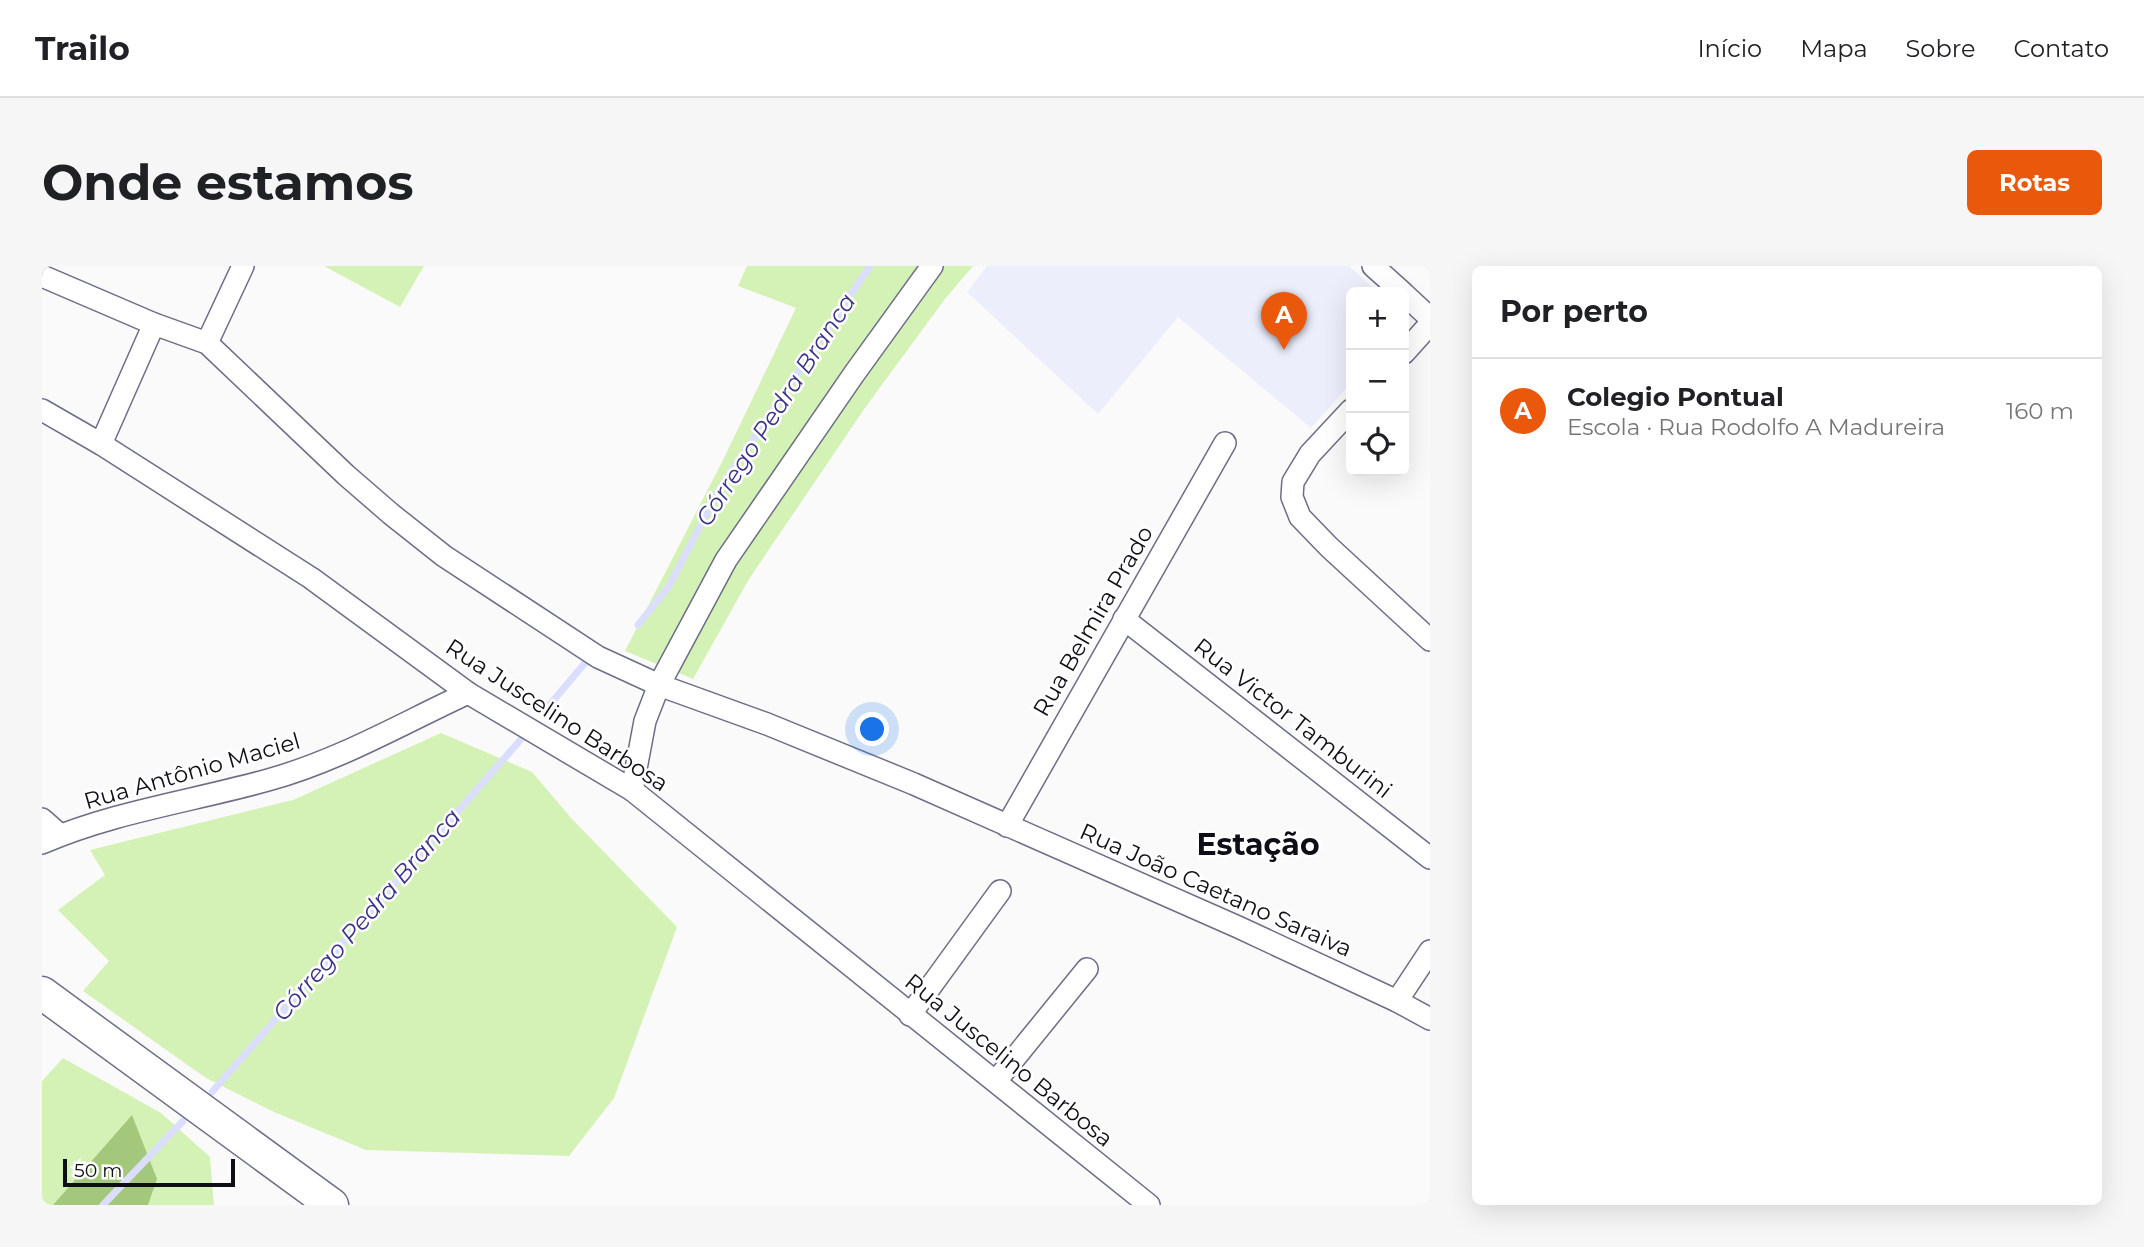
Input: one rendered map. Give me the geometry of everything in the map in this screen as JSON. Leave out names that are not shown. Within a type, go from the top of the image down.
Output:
[{"type":"street","points":[[208,343],[243,266]]},
{"type":"street","points":[[632,790],[645,721],[659,685],[726,560],[932,266]]},
{"type":"street","points":[[1373,266],[1396,287]]},
{"type":"street","name":"Rua João Caetano Saraiva","points":[[42,276],[154,324],[208,343],[346,475],[444,556],[598,657],[659,685],[792,734],[914,784],[1238,926],[1430,1019]]},
{"type":"street","points":[[1409,299],[1430,318]]},
{"type":"street","points":[[101,444],[154,324]]},
{"type":"street","points":[[1407,350],[1430,324]]},
{"type":"street","name":"Rua Juscelino Barbosa","points":[[42,410],[101,444],[311,578],[468,693],[632,790],[1149,1205]]},
{"type":"street","points":[[1348,413],[1310,454],[1293,482],[1292,497],[1300,517],[1430,640]]},
{"type":"street","name":"Rua Belmira Prado","points":[[1007,826],[1225,443]]},
{"type":"street","name":"Rua Victor Tamburini","points":[[1124,619],[1430,858]]},
{"type":"street","name":"Rua Antônio Maciel","points":[[51,839],[156,808],[270,780],[324,760],[468,693]]},
{"type":"street","points":[[42,819],[51,839]]},
{"type":"street","points":[[910,1015],[1000,891]]},
{"type":"street","points":[[1396,1001],[1430,951]]},
{"type":"street","points":[[996,1081],[1087,969]]},
{"type":"street","points":[[42,993],[332,1205]]},
{"type":"shaded area","points":[[987,266],[1349,266],[1372,287],[1346,287],[1346,389],[1311,428],[1178,317],[1098,414],[967,292]]},
{"type":"green space","points":[[324,266],[424,266],[400,307]]},
{"type":"green space","points":[[747,266],[973,266],[945,299],[867,405],[749,579],[693,679],[625,651],[723,460],[796,308],[738,286]]},
{"type":"green space","points":[[441,733],[532,772],[572,819],[677,927],[614,1098],[569,1156],[366,1150],[274,1112],[206,1078],[83,991],[109,961],[58,910],[105,875],[90,850],[293,800]]},
{"type":"green space","points":[[63,1058],[161,1113],[210,1157],[214,1205],[42,1205],[42,1081]]},
{"type":"green space","points":[[132,1115],[157,1179],[148,1205],[53,1205]]},
{"type":"waterway","name":"Córrego Pedra Branca","points":[[638,625],[669,586],[720,488],[870,266]]},
{"type":"waterway","name":"Córrego Pedra Branca","points":[[546,709],[585,663]]},
{"type":"waterway","name":"Córrego Pedra Branca","points":[[212,1092],[523,737]]},
{"type":"waterway","name":"Córrego Pedra Branca","points":[[103,1205],[183,1121]]},
{"type":"place","name":"Colegio Pontual","points":[[1284,350]]},
{"type":"district","name":"Estação","points":[[1258,845]]}]
